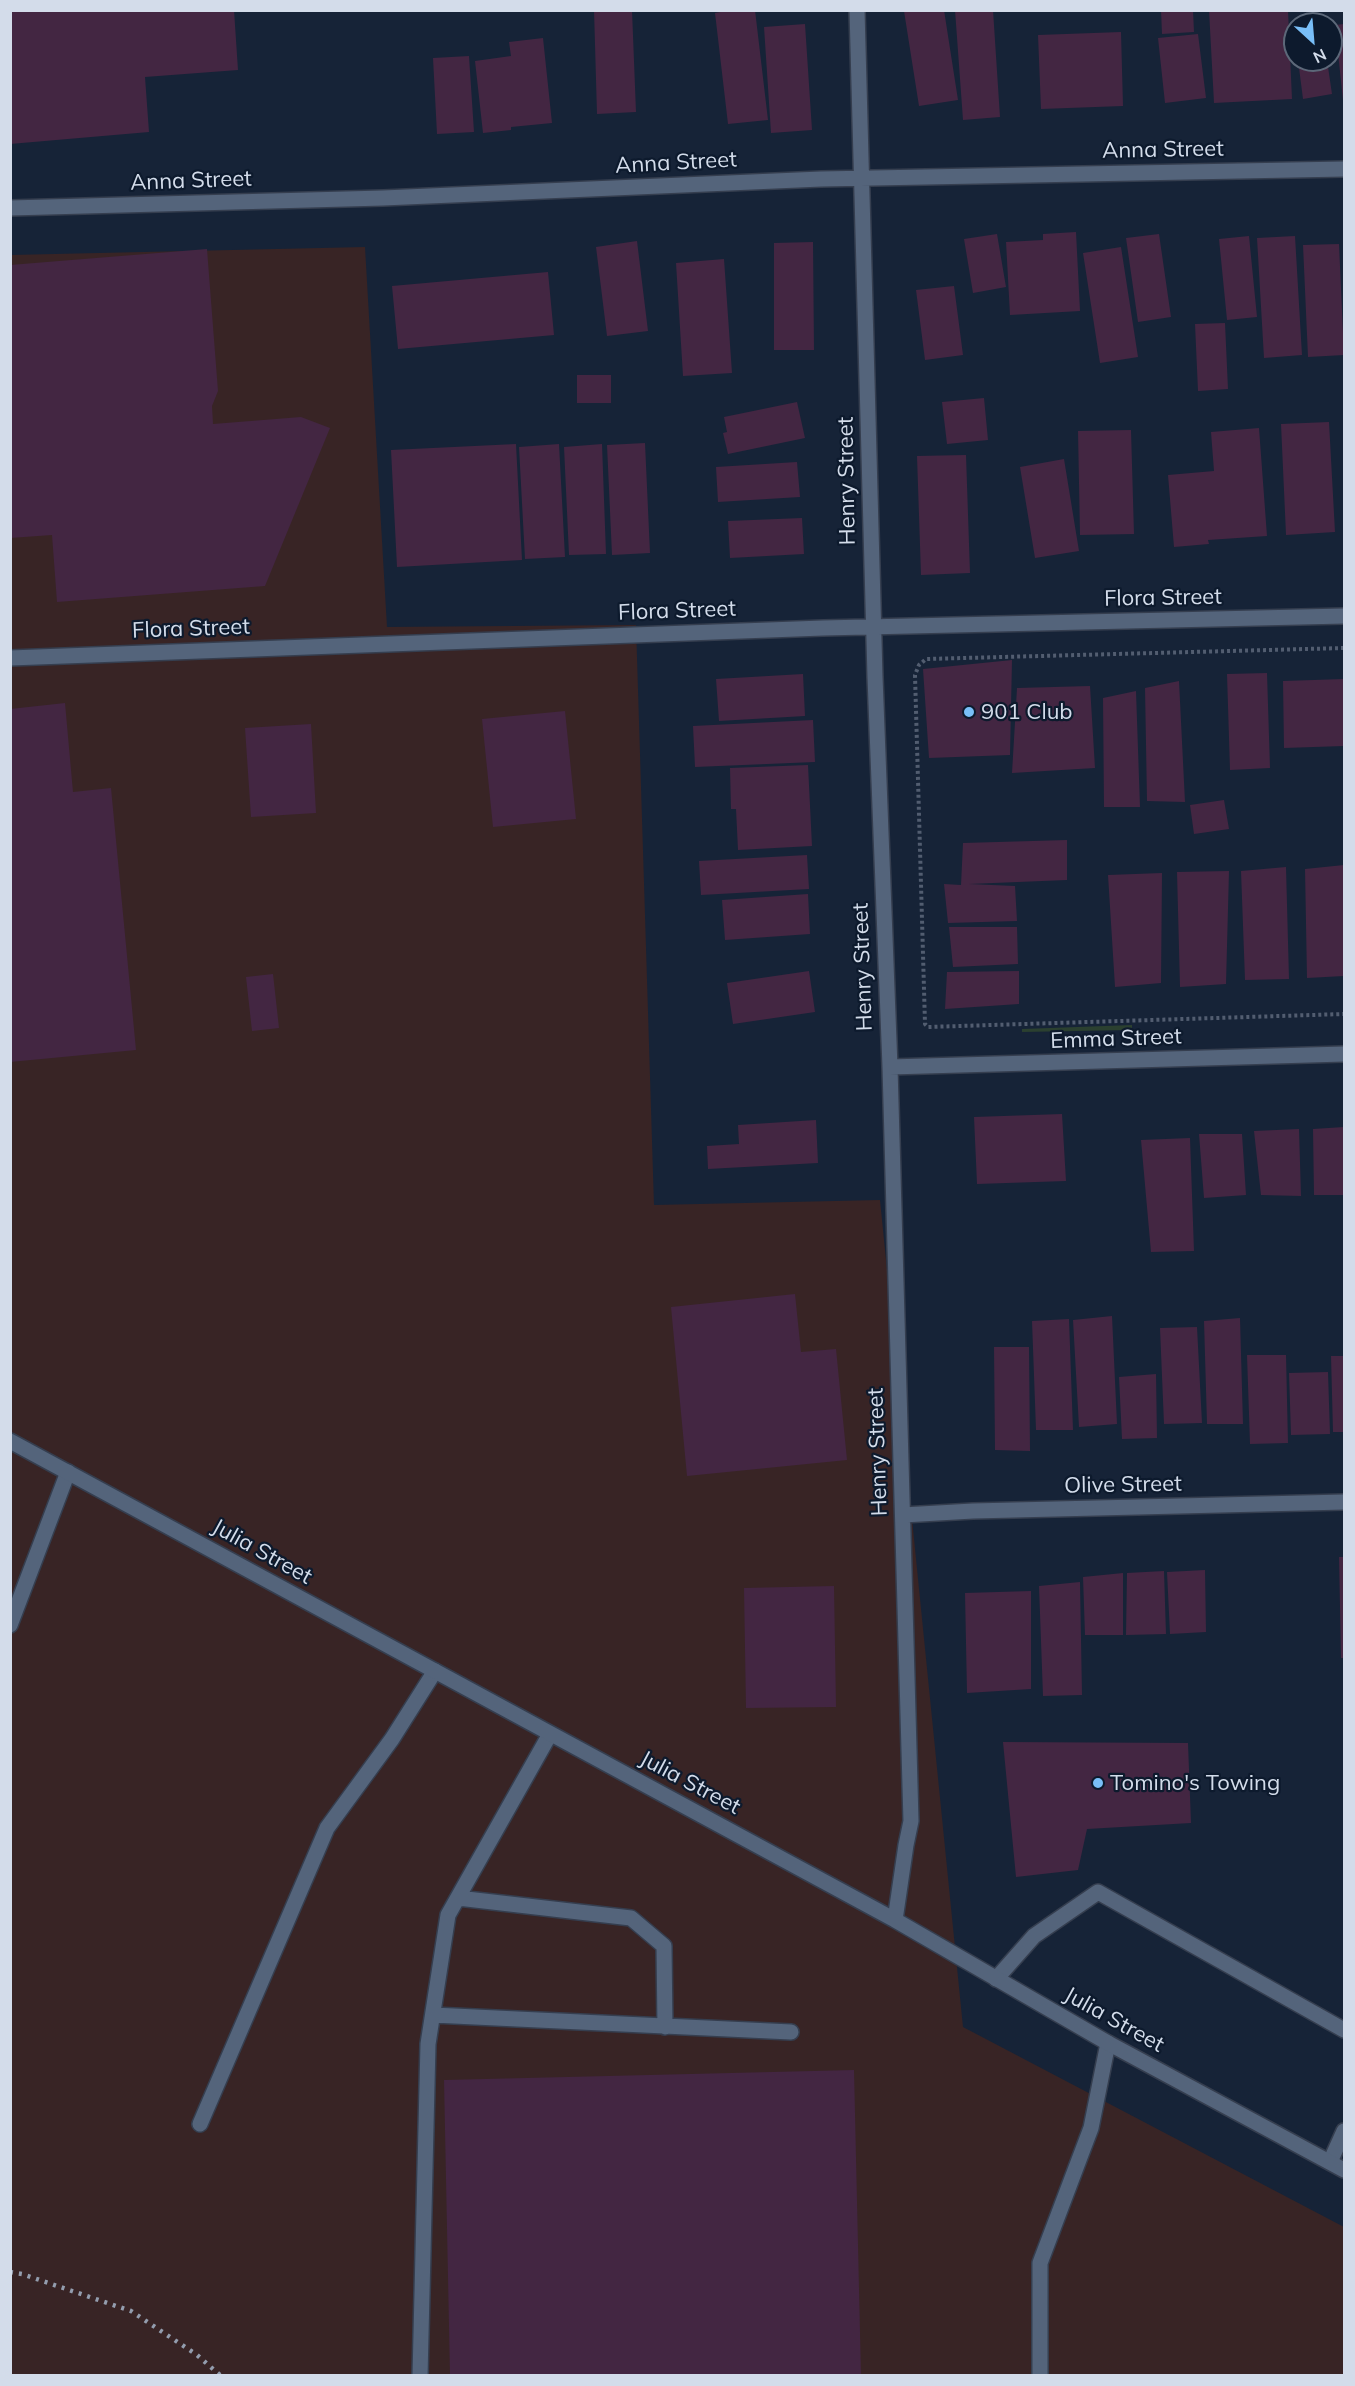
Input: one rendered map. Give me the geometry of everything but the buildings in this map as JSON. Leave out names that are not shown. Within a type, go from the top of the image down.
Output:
[{"type":"street","name":"Henry Street","points":[[856,10],[873,628],[890,1067],[911,1821],[895,1920]]},
{"type":"street","name":"Anna Street","points":[[10,208],[383,198],[862,178],[1344,170]]},
{"type":"street","name":"Flora Street","points":[[10,658],[873,628],[1344,616]]},
{"type":"street","name":"Emma Street","points":[[890,1067],[1344,1054]]},
{"type":"street","name":"Julia Street","points":[[10,1441],[895,1920],[1108,2043],[1344,2170]]},
{"type":"street","points":[[10,1625],[68,1472]]},
{"type":"street","name":"Olive Street","points":[[903,1515],[1344,1502]]},
{"type":"street","points":[[200,2124],[327,1828],[392,1739],[435,1671]]},
{"type":"street","points":[[420,2376],[428,2044],[448,1915],[550,1734]]},
{"type":"street","points":[[996,1978],[1034,1936],[1098,1892],[1344,2030]]},
{"type":"street","points":[[458,1898],[631,1918],[664,1946],[665,2027]]},
{"type":"street","points":[[433,2015],[791,2032]]},
{"type":"street","points":[[1040,2376],[1040,2263],[1091,2128],[1108,2043]]},
{"type":"street","points":[[1330,2162],[1344,2131]]},
{"type":"path","points":[[1344,648],[926,659],[919,665],[915,675],[925,1012],[928,1028],[1344,1014]]},
{"type":"shaded area","points":[[365,247],[387,627],[636,625],[654,1205],[880,1200],[963,2027],[1344,2227],[1344,2375],[11,2375],[10,255]]},
{"type":"green space","points":[[1132,1025],[1132,1030],[1022,1032],[1022,1029]]},
{"type":"railway","points":[[10,2272],[131,2311],[197,2355],[221,2376]]},
{"type":"place","name":"901 Club","points":[[969,712]]},
{"type":"place","name":"Tomino's Towing","points":[[1098,1783]]}]
